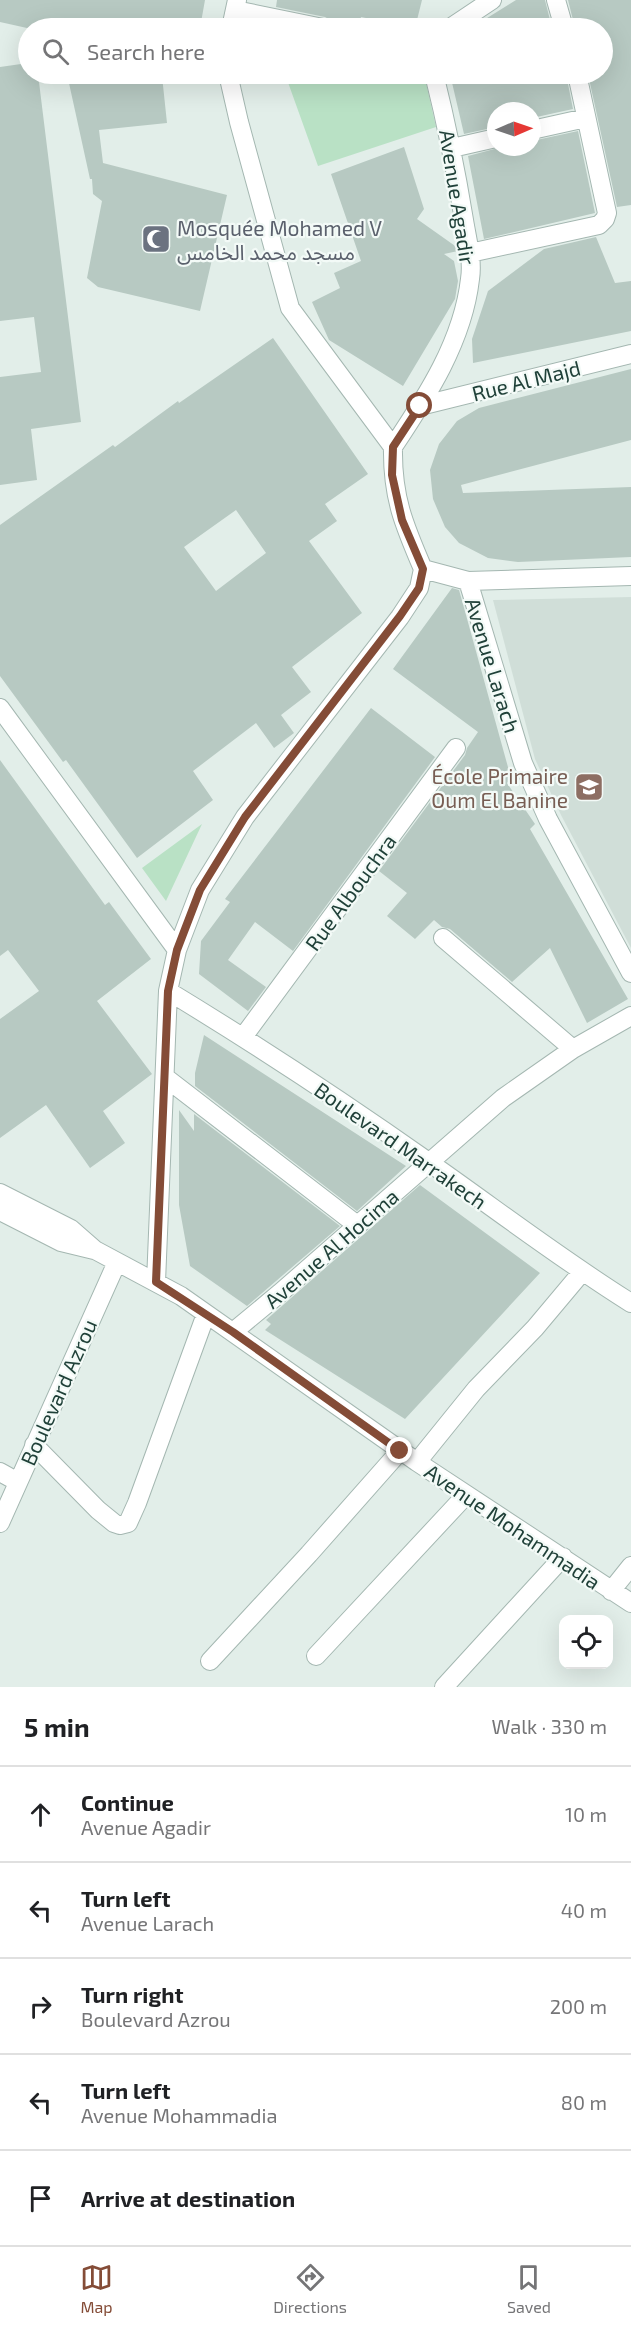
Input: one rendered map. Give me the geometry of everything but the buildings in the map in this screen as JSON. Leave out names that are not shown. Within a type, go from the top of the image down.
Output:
[{"type":"street","points":[[465,18],[492,0]]},
{"type":"street","points":[[556,0],[561,18]]},
{"type":"street","points":[[236,5],[285,18]]},
{"type":"street","points":[[156,1282],[168,991],[177,950],[200,890],[245,817],[400,616],[419,588],[423,569],[402,520],[392,475],[393,447],[290,308],[230,84]]},
{"type":"street","name":"Avenue Agadir","points":[[393,447],[420,406],[451,348],[465,307],[471,277],[470,253],[452,148],[436,84]]},
{"type":"street","points":[[470,253],[598,225],[605,219],[607,213],[579,84]]},
{"type":"street","points":[[541,128],[586,118]]},
{"type":"street","points":[[452,148],[487,140]]},
{"type":"street","name":"Rue Al Majd","points":[[420,406],[631,354]]},
{"type":"street","points":[[423,569],[468,581],[631,576]]},
{"type":"street","name":"Avenue Larach","points":[[468,581],[523,763],[548,819],[631,973]]},
{"type":"street","points":[[0,708],[177,950]]},
{"type":"street","name":"Rue Albouchra","points":[[243,1037],[456,748]]},
{"type":"street","points":[[442,938],[573,1049]]},
{"type":"street","name":"Boulevard Marrakech","points":[[168,991],[243,1037],[430,1163],[582,1272],[631,1304]]},
{"type":"street","name":"Avenue Al Hocima","points":[[233,1332],[503,1098],[573,1049],[631,1016]]},
{"type":"street","points":[[166,1078],[357,1225]]},
{"type":"street","name":"Avenue Mohammadia","points":[[0,1193],[71,1229],[95,1250],[156,1282],[206,1314],[400,1451],[631,1603]]},
{"type":"street","name":"Avenue Mohammadia","points":[[0,1211],[61,1242],[95,1250]]},
{"type":"street","name":"Boulevard Azrou","points":[[0,1523],[117,1262]]},
{"type":"street","points":[[417,1462],[476,1389],[535,1328],[582,1272]]},
{"type":"street","points":[[34,1445],[98,1510],[114,1523],[120,1525],[128,1522],[206,1314]]},
{"type":"street","points":[[210,1660],[309,1554],[400,1451]]},
{"type":"street","points":[[0,1472],[18,1482]]},
{"type":"street","points":[[316,1656],[466,1495]]},
{"type":"street","points":[[444,1687],[563,1557]]},
{"type":"street","points":[[611,1591],[631,1566]]},
{"type":"shaded area","name":"École Primaire Oum El Banine","points":[[631,597],[631,948],[561,815],[535,759],[493,600]]},
{"type":"green space","points":[[289,84],[426,84],[436,127],[318,166]]},
{"type":"green space","points":[[202,824],[166,901],[142,868]]},
{"type":"place","name":"Mosquée Mohamed V مسجد محمد الخامس","points":[[156,239]]},
{"type":"place","name":"École Primaire Oum El Banine","points":[[589,787]]},
{"type":"route","points":[[400,1451],[233,1332],[181,1296],[156,1282],[168,991],[177,950],[200,890],[245,817],[400,616],[419,588],[423,569],[402,520],[392,475],[393,447],[420,406]]}]
